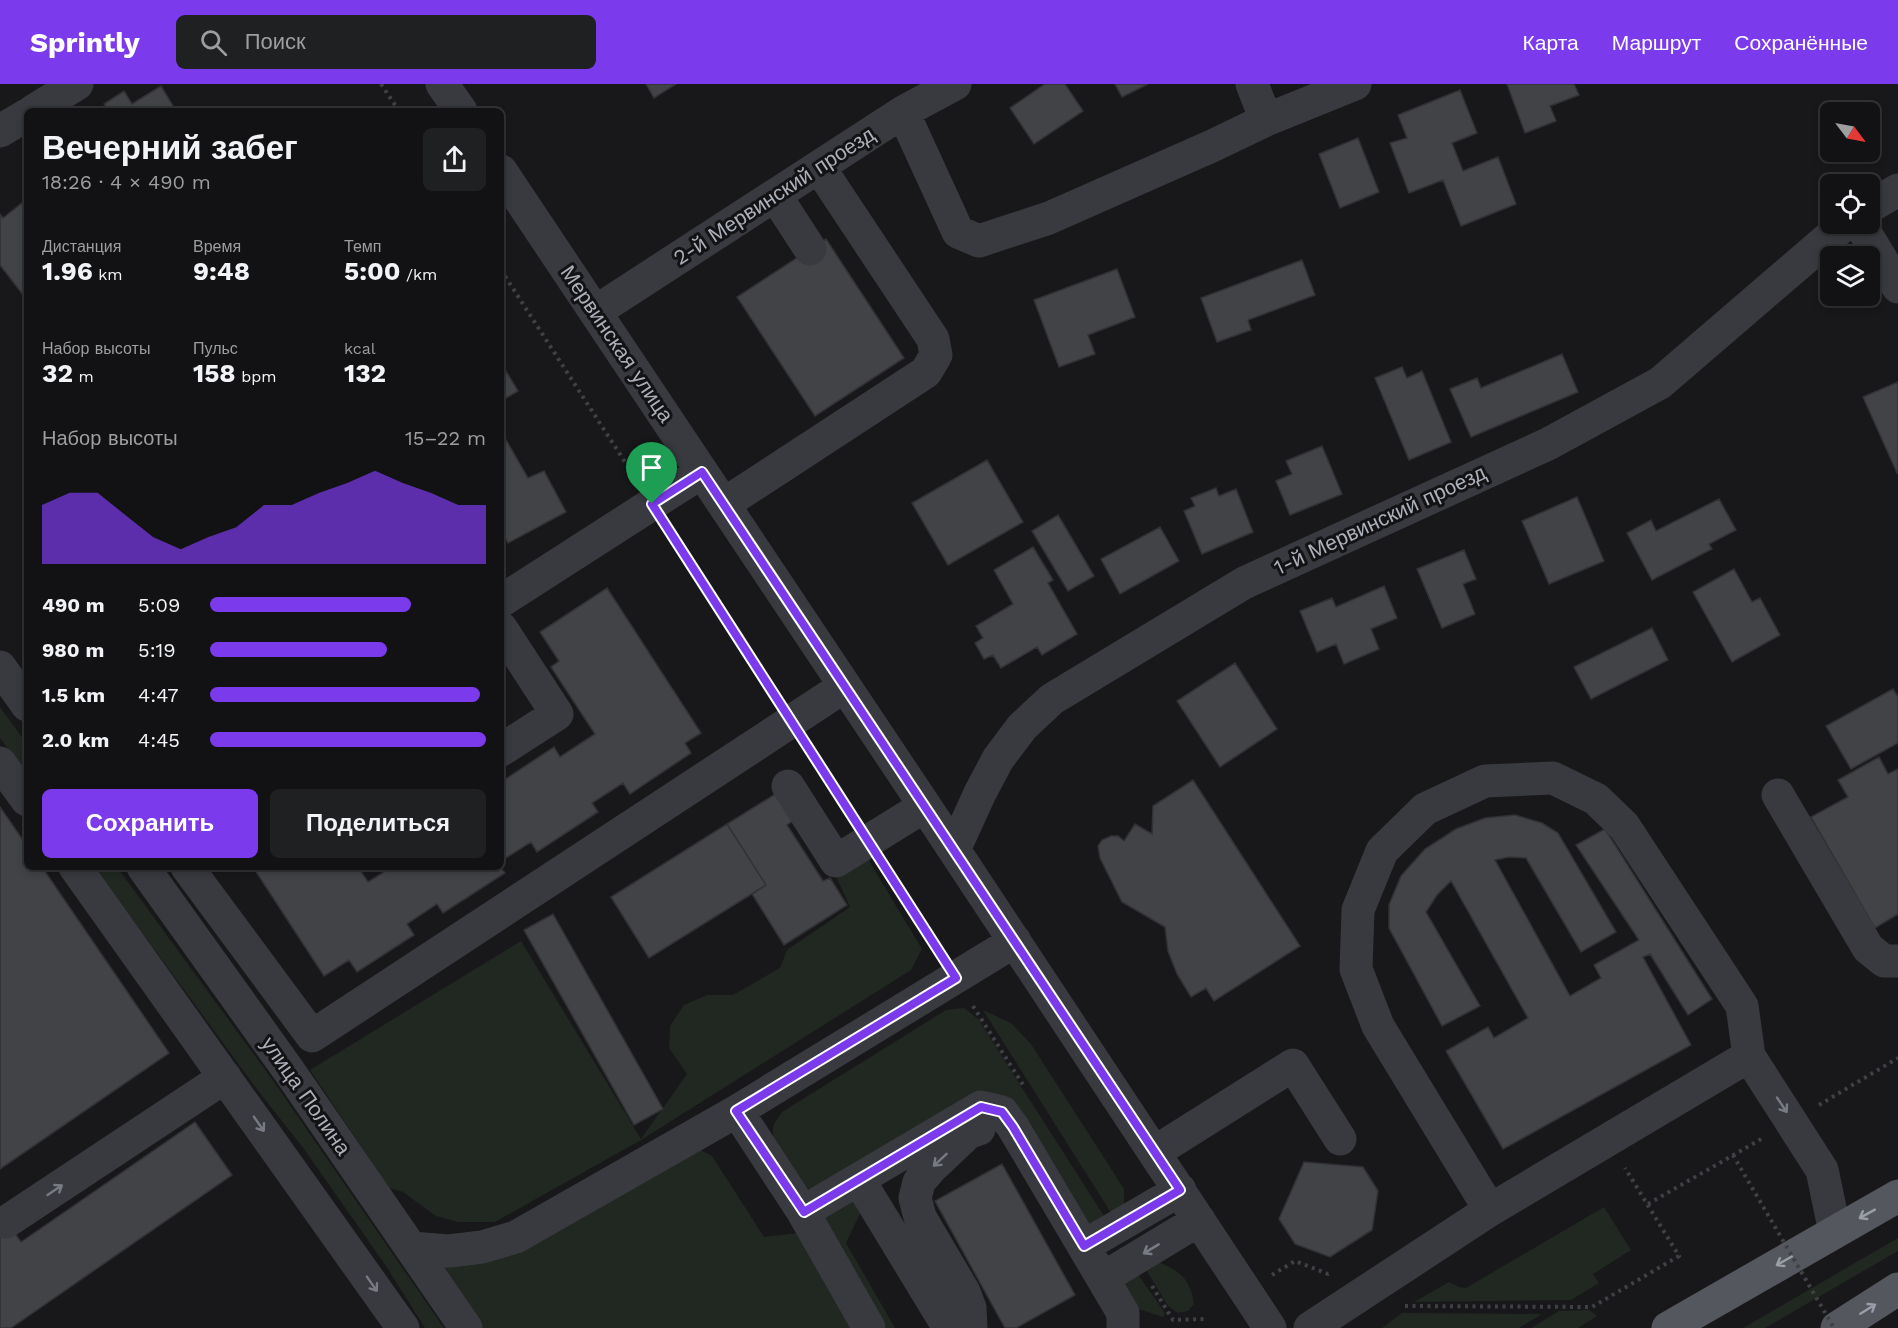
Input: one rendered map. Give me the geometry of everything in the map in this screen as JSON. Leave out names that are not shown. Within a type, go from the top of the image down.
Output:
[{"type":"main road","points":[[1668,1328],[1898,1196]]},
{"type":"main road","points":[[1835,1328],[1898,1289]]},
{"type":"street","points":[[38,108],[77,84]]},
{"type":"street","points":[[442,84],[458,108]]},
{"type":"street","name":"2-й Мервинский проезд","points":[[595,312],[903,112],[955,84]]},
{"type":"street","points":[[1252,84],[1266,120]]},
{"type":"street","points":[[903,112],[958,232],[979,241],[1049,218],[1266,120],[1355,84]]},
{"type":"street","points":[[0,131],[24,117]]},
{"type":"street","points":[[724,504],[926,372],[936,356],[933,339],[819,167]]},
{"type":"street","name":"Мервинская улица","points":[[504,176],[1015,941],[1270,1328]]},
{"type":"street","points":[[1880,201],[1898,190]]},
{"type":"street","points":[[776,195],[810,249]]},
{"type":"street","name":"1-й Мервинский проезд","points":[[954,850],[998,759],[1022,727],[1052,699],[1244,583],[1548,444],[1660,383],[1833,234]]},
{"type":"street","points":[[1866,234],[1898,287]]},
{"type":"street","points":[[504,599],[702,472]]},
{"type":"street","points":[[504,633],[556,714],[504,748]]},
{"type":"street","points":[[0,668],[24,701]]},
{"type":"street","points":[[189,870],[312,1036],[845,686]]},
{"type":"street","points":[[0,763],[24,796]]},
{"type":"street","points":[[1490,1210],[1378,1026],[1356,969],[1358,910],[1382,851],[1425,809],[1485,782],[1553,778],[1596,799],[1624,826],[1742,1006],[1749,1056],[1822,1170],[1835,1232]]},
{"type":"street","points":[[788,786],[836,861],[925,806]]},
{"type":"street","points":[[1778,795],[1868,948],[1884,961],[1898,961]]},
{"type":"street","points":[[77,870],[403,1328]]},
{"type":"street","name":"улица Полина","points":[[145,870],[289,1071],[466,1328]]},
{"type":"street","points":[[411,1248],[449,1251],[471,1249],[516,1237],[736,1111],[1015,941]]},
{"type":"street","points":[[1310,1328],[1490,1210],[1749,1056]]},
{"type":"street","points":[[1155,1152],[1293,1065],[1340,1138]]},
{"type":"street","points":[[6,1222],[225,1077]]},
{"type":"street","points":[[804,1212],[981,1107],[1002,1112],[1123,1313],[1123,1328]]},
{"type":"street","points":[[736,1111],[804,1212],[869,1328]]},
{"type":"street","points":[[971,1328],[970,1308],[964,1292],[920,1217],[915,1198],[919,1182],[968,1133],[984,1127],[999,1133],[1011,1147],[1041,1193],[1057,1201]]},
{"type":"street","points":[[859,1180],[949,1328]]},
{"type":"street","points":[[1084,1246],[1180,1190]]},
{"type":"street","points":[[1103,1278],[1199,1220]]},
{"type":"path","points":[[381,84],[397,108]]},
{"type":"path","points":[[504,275],[1026,1088]]},
{"type":"path","points":[[1592,1307],[1679,1256],[1608,1141]]},
{"type":"path","points":[[1733,1155],[1835,1328]]},
{"type":"path","points":[[1135,1259],[1173,1320],[1205,1319]]},
{"type":"shaded area","points":[[0,707],[24,740],[24,771],[0,738]]},
{"type":"shaded area","points":[[863,851],[922,949],[911,970],[641,1140],[495,1222],[458,1222],[436,1216],[403,1192],[389,1188],[310,1070],[521,941],[641,1139],[687,1074],[669,1048],[670,1026],[684,1005],[707,995],[733,995],[780,968],[787,950],[850,907],[833,870]]},
{"type":"shaded area","points":[[96,870],[119,870],[274,1082],[444,1328],[425,1328],[386,1266],[304,1149],[259,1092]]},
{"type":"shaded area","points":[[964,1008],[978,1019],[1106,1219],[1102,1224],[1080,1224],[1005,1099],[810,1190],[780,1153],[773,1136],[773,1129],[782,1112],[946,1010]]},
{"type":"shaded area","points":[[983,1010],[1011,1023],[1031,1044],[1124,1189],[1124,1206],[1113,1216]]},
{"type":"shaded area","points":[[696,1148],[712,1156],[764,1237],[798,1233],[853,1328],[482,1328],[449,1281],[444,1266]]},
{"type":"shaded area","points":[[848,1196],[865,1203],[846,1243],[895,1328],[882,1328],[823,1217]]},
{"type":"shaded area","points":[[1604,1207],[1631,1250],[1593,1274],[1599,1283],[1571,1300],[1414,1302],[1449,1282],[1466,1288]]},
{"type":"shaded area","points":[[1898,1238],[1898,1251],[1765,1328],[1743,1328]]},
{"type":"shaded area","points":[[1156,1261],[1178,1272],[1187,1282],[1194,1304],[1188,1311],[1178,1313],[1168,1306],[1144,1266]]},
{"type":"shaded area","points":[[1135,1270],[1165,1313],[1163,1317],[1130,1306],[1123,1286]]},
{"type":"shaded area","points":[[1589,1310],[1597,1316],[1578,1328],[1531,1328],[1559,1311]]},
{"type":"shaded area","points":[[1402,1313],[1542,1314],[1519,1328],[1382,1328]]},
{"type":"building","points":[[646,84],[676,84],[654,98]]},
{"type":"building","points":[[1045,84],[1065,84],[1083,111],[1034,144],[1010,108]]},
{"type":"building","points":[[1115,84],[1148,84],[1122,97]]},
{"type":"building","points":[[1507,84],[1574,84],[1579,95],[1550,106],[1556,121],[1525,133]]},
{"type":"building","points":[[161,86],[174,108],[107,108],[104,104],[124,91],[132,104]]},
{"type":"building","points":[[1460,90],[1477,133],[1452,143],[1463,171],[1498,157],[1516,204],[1461,226],[1443,180],[1409,193],[1390,143],[1407,138],[1398,115]]},
{"type":"building","points":[[1358,138],[1379,192],[1340,208],[1319,154]]},
{"type":"building","points":[[24,201],[24,296],[0,265],[0,214],[3,218]]},
{"type":"building","points":[[826,239],[904,358],[815,416],[737,297]]},
{"type":"building","points":[[1302,260],[1315,295],[1248,320],[1251,330],[1217,342],[1201,298]]},
{"type":"building","points":[[1117,269],[1135,317],[1088,335],[1095,354],[1059,367],[1034,300]]},
{"type":"building","points":[[1562,354],[1578,392],[1471,437],[1450,389],[1477,378],[1481,388]]},
{"type":"building","points":[[1402,367],[1407,378],[1422,371],[1451,442],[1409,460],[1375,378]]},
{"type":"building","points":[[504,368],[518,391],[504,399]]},
{"type":"building","points":[[1898,382],[1898,473],[1897,473],[1863,397]]},
{"type":"building","points":[[504,438],[528,478],[544,471],[566,512],[508,543],[504,536]]},
{"type":"building","points":[[1322,446],[1342,494],[1290,515],[1276,481],[1292,474],[1286,461]]},
{"type":"building","points":[[987,460],[1023,522],[948,565],[912,503]]},
{"type":"building","points":[[1216,488],[1219,496],[1236,489],[1253,532],[1202,554],[1184,511],[1195,506],[1191,498]]},
{"type":"building","points":[[1577,497],[1604,561],[1549,584],[1522,521]]},
{"type":"building","points":[[1719,499],[1736,530],[1709,544],[1712,549],[1652,580],[1627,533],[1651,520],[1656,531]]},
{"type":"building","points":[[1058,515],[1094,576],[1068,591],[1032,531]]},
{"type":"building","points":[[1160,527],[1179,561],[1120,594],[1101,559]]},
{"type":"building","points":[[1033,547],[1053,580],[1048,583],[1077,634],[1042,655],[1037,647],[1001,668],[993,655],[984,659],[975,643],[983,638],[976,626],[1013,604],[994,570]]},
{"type":"building","points":[[1464,550],[1476,579],[1463,584],[1475,614],[1442,628],[1417,569]]},
{"type":"building","points":[[1734,569],[1752,602],[1760,598],[1780,635],[1732,662],[1693,592]]},
{"type":"building","points":[[1384,586],[1397,618],[1371,629],[1379,649],[1344,664],[1336,644],[1317,652],[1300,611],[1332,598],[1336,607]]},
{"type":"building","points":[[607,588],[701,733],[685,743],[691,753],[630,794],[623,783],[592,803],[598,812],[537,852],[531,842],[504,859],[504,780],[554,747],[560,757],[595,734],[551,667],[559,661],[540,632]]},
{"type":"building","points":[[1652,628],[1668,660],[1591,699],[1574,667]]},
{"type":"building","points":[[1235,663],[1277,729],[1220,767],[1177,701]]},
{"type":"building","points":[[1893,689],[1898,697],[1898,743],[1851,769],[1826,726]]},
{"type":"building","points":[[1879,757],[1888,774],[1898,769],[1898,914],[1875,928],[1811,817],[1848,797],[1838,780]]},
{"type":"building","points":[[1193,780],[1300,946],[1214,1001],[1206,988],[1191,997],[1177,974],[1168,951],[1165,927],[1122,902],[1100,858],[1098,846],[1102,840],[1111,836],[1118,836],[1124,841],[1135,824],[1152,834],[1153,806]]},
{"type":"building","points":[[777,793],[794,820],[787,825],[823,881],[830,878],[847,905],[784,945],[752,894],[766,885],[727,824]]},
{"type":"building","points":[[0,807],[24,842],[24,870],[44,870],[169,1053],[0,1169]]},
{"type":"building","points":[[1515,815],[1542,823],[1558,833],[1616,932],[1581,952],[1526,858],[1509,857],[1495,860],[1570,996],[1601,978],[1594,965],[1639,940],[1576,845],[1605,829],[1712,999],[1688,1015],[1650,954],[1643,957],[1691,1045],[1503,1149],[1446,1051],[1488,1027],[1494,1038],[1528,1018],[1451,881],[1437,895],[1426,912],[1480,1006],[1442,1026],[1389,928],[1389,905],[1401,876],[1425,849],[1456,829],[1485,818]]},
{"type":"building","points":[[727,824],[766,885],[649,958],[611,897]]},
{"type":"building","points":[[255,870],[360,870],[368,882],[387,870],[502,870],[505,873],[443,913],[437,904],[407,924],[414,935],[357,972],[349,960],[324,976]]},
{"type":"building","points":[[553,914],[663,1109],[634,1125],[524,930]]},
{"type":"building","points":[[195,1122],[232,1175],[11,1328],[0,1328],[0,1212],[21,1242]]},
{"type":"building","points":[[1304,1162],[1363,1167],[1378,1191],[1372,1230],[1330,1257],[1295,1244],[1279,1219]]},
{"type":"building","points":[[1002,1164],[1075,1295],[1016,1328],[1005,1328],[935,1201]]},
{"type":"route","points":[[702,472],[1180,1190],[1084,1246],[1002,1112],[981,1107],[804,1212],[736,1111],[956,978],[652,504],[702,472]]}]
